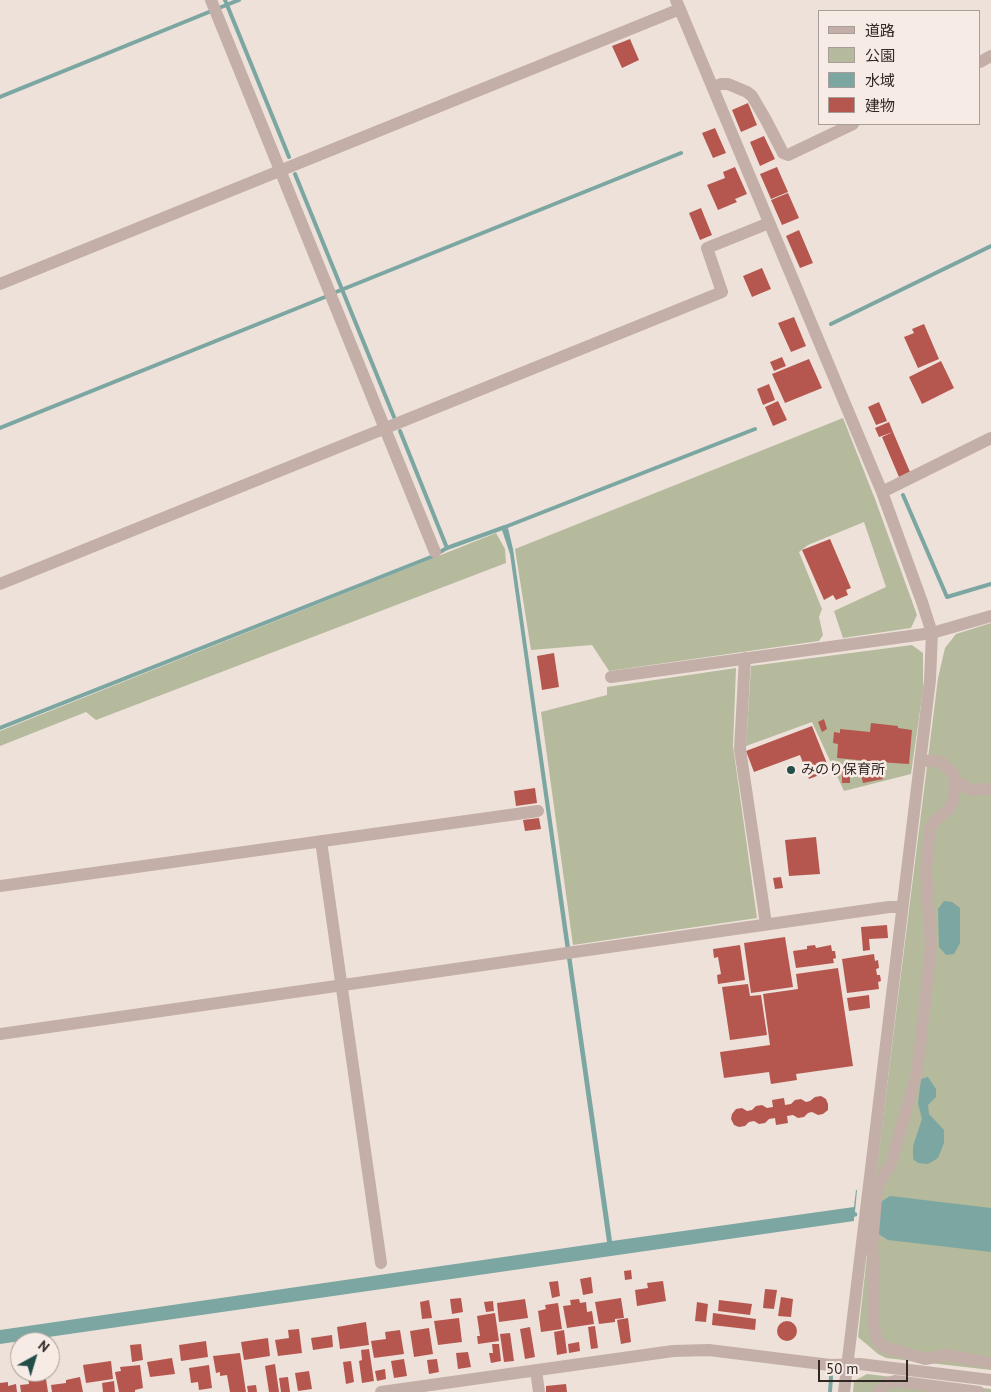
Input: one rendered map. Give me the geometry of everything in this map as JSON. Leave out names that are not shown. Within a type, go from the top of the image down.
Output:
[{"type":"street","points":[[211,0],[435,552]]},
{"type":"street","points":[[0,284],[280,170],[678,4],[882,492],[932,633],[930,680],[844,1392]]},
{"type":"street","points":[[713,87],[728,84],[752,96],[783,153],[788,155],[850,125]]},
{"type":"street","points":[[0,584],[722,292],[707,248],[769,223]]},
{"type":"street","points":[[882,492],[991,438]]},
{"type":"street","points":[[611,677],[932,633],[991,616]]},
{"type":"street","points":[[745,658],[740,749],[766,924]]},
{"type":"street","points":[[920,760],[941,762],[952,772],[955,781],[954,798],[950,808],[930,828],[926,870],[931,947],[917,1074],[891,1163],[877,1186],[872,1246],[874,1322],[877,1340],[884,1346],[925,1359],[946,1355],[991,1363]]},
{"type":"street","points":[[955,781],[971,790],[991,789]]},
{"type":"street","points":[[0,886],[538,811]]},
{"type":"street","points":[[321,841],[381,1262]]},
{"type":"street","points":[[0,1034],[766,924],[889,907],[902,907]]},
{"type":"street","points":[[381,1392],[673,1351],[709,1350],[830,1365],[860,1364],[991,1380]]},
{"type":"street","points":[[536,1370],[539,1392]]},
{"type":"street","points":[[878,1392],[887,1384],[895,1381],[979,1392]]},
{"type":"green space","points":[[843,418],[917,615],[911,628],[843,638],[834,611],[886,587],[864,522],[808,545],[799,552],[822,609],[819,617],[823,635],[819,641],[609,671],[592,645],[531,650],[515,549]]},
{"type":"green space","points":[[496,533],[505,549],[506,563],[96,720],[86,712],[0,746],[0,731]]},
{"type":"green space","points":[[991,623],[991,1370],[886,1358],[878,1354],[858,1337],[875,1182],[938,678],[945,648],[956,634]]},
{"type":"green space","points":[[912,645],[923,653],[923,690],[911,774],[844,791],[812,722],[746,746],[751,666]]},
{"type":"green space","points":[[736,668],[733,746],[757,918],[573,945],[541,712],[607,695],[607,687]]},
{"type":"green space","points":[[867,1374],[991,1389],[991,1392],[853,1392],[854,1381]]},
{"type":"water","points":[[508,528],[513,549],[612,1241],[854,1207],[857,1190],[855,1212],[857,1216],[854,1217],[854,1221],[60,1335],[60,1332],[10,1332],[10,1343],[0,1344],[0,1330],[607,1242],[510,554],[502,530]]},
{"type":"water","points":[[944,901],[952,902],[960,908],[960,943],[954,954],[946,955],[939,947],[938,909]]},
{"type":"water","points":[[928,1077],[936,1089],[936,1097],[928,1105],[929,1114],[944,1130],[944,1143],[938,1158],[928,1164],[918,1163],[913,1159],[913,1146],[922,1119],[918,1103],[921,1079]]},
{"type":"water","points":[[890,1196],[991,1208],[991,1252],[888,1240],[875,1232],[879,1203]]},
{"type":"building","points":[[630,39],[639,60],[622,68],[612,46]]},
{"type":"building","points":[[748,103],[757,125],[741,132],[732,110]]},
{"type":"building","points":[[715,128],[726,153],[713,158],[702,133]]},
{"type":"building","points":[[764,136],[775,159],[760,166],[750,142]]},
{"type":"building","points":[[735,167],[747,194],[735,199],[737,202],[718,210],[707,185],[725,178],[723,172]]},
{"type":"building","points":[[777,167],[788,192],[771,199],[760,174]]},
{"type":"building","points":[[788,193],[799,218],[782,225],[771,200]]},
{"type":"building","points":[[701,208],[712,235],[700,240],[689,213]]},
{"type":"building","points":[[799,230],[813,263],[800,268],[786,236]]},
{"type":"building","points":[[762,268],[771,289],[752,297],[743,276]]},
{"type":"building","points":[[794,317],[806,346],[791,352],[778,323]]},
{"type":"building","points":[[924,324],[939,359],[918,368],[904,337],[914,333],[912,329]]},
{"type":"building","points":[[782,357],[786,366],[774,371],[770,362]]},
{"type":"building","points":[[809,359],[822,388],[785,403],[772,374]]},
{"type":"building","points":[[941,361],[954,388],[922,404],[909,377]]},
{"type":"building","points":[[769,384],[775,400],[763,405],[757,389]]},
{"type":"building","points":[[778,401],[787,420],[773,426],[765,407]]},
{"type":"building","points":[[879,402],[887,421],[876,425],[868,407]]},
{"type":"building","points":[[889,422],[893,432],[879,437],[875,428]]},
{"type":"building","points":[[893,432],[910,472],[899,477],[882,437]]},
{"type":"building","points":[[830,539],[851,588],[846,590],[848,595],[836,600],[833,595],[824,600],[802,550]]},
{"type":"building","points":[[554,653],[559,687],[542,690],[537,656]]},
{"type":"building","points":[[824,719],[827,729],[822,732],[818,722]]},
{"type":"building","points":[[871,723],[898,726],[898,728],[912,730],[909,764],[878,762],[877,769],[867,768],[868,761],[837,758],[838,744],[833,743],[834,732],[840,733],[840,729],[870,732]]},
{"type":"building","points":[[812,726],[830,771],[809,779],[800,755],[754,772],[746,751]]},
{"type":"building","points":[[842,765],[854,765],[854,776],[850,776],[850,783],[842,783]]},
{"type":"building","points":[[881,770],[883,779],[863,783],[861,774]]},
{"type":"building","points":[[535,788],[537,803],[516,806],[514,791]]},
{"type":"building","points":[[539,818],[541,829],[525,831],[523,820]]},
{"type":"building","points":[[816,837],[820,874],[789,876],[785,840]]},
{"type":"building","points":[[781,877],[783,888],[775,889],[773,878]]},
{"type":"building","points":[[887,925],[888,938],[869,939],[870,950],[863,951],[861,927]]},
{"type":"building","points":[[785,937],[793,987],[751,993],[744,943]]},
{"type":"building","points":[[740,945],[745,980],[718,984],[717,975],[721,974],[718,957],[714,958],[713,949]]},
{"type":"building","points":[[815,945],[816,948],[831,945],[832,951],[835,951],[836,958],[833,959],[834,963],[796,968],[793,951],[807,949],[807,946]]},
{"type":"building","points":[[874,954],[875,961],[878,960],[879,968],[876,969],[877,975],[880,975],[881,981],[878,982],[879,989],[847,993],[842,959]]},
{"type":"building","points":[[838,968],[853,1066],[796,1074],[797,1080],[771,1084],[769,1072],[724,1078],[720,1052],[770,1045],[763,994],[798,989],[796,974]]},
{"type":"building","points":[[748,984],[750,996],[761,995],[767,1035],[730,1040],[722,987]]},
{"type":"building","points":[[869,995],[870,1008],[849,1011],[847,998]]},
{"type":"building","points":[[821,1096],[826,1099],[828,1110],[823,1114],[818,1115],[812,1112],[798,1118],[793,1115],[787,1116],[788,1123],[776,1125],[775,1118],[759,1124],[754,1121],[749,1122],[745,1126],[739,1127],[734,1125],[731,1119],[736,1109],[742,1108],[747,1111],[762,1105],[767,1108],[773,1107],[772,1100],[784,1098],[785,1105],[791,1104],[795,1100],[801,1099],[806,1102]]},
{"type":"building","points":[[631,1270],[632,1279],[625,1280],[624,1271]]},
{"type":"building","points":[[591,1277],[593,1293],[583,1295],[580,1279]]},
{"type":"building","points":[[558,1281],[560,1296],[552,1298],[549,1282]]},
{"type":"building","points":[[663,1281],[666,1301],[637,1306],[635,1290],[648,1288],[647,1283]]},
{"type":"building","points":[[765,1289],[777,1290],[774,1309],[763,1308]]},
{"type":"building","points":[[781,1297],[793,1299],[791,1317],[778,1316]]},
{"type":"building","points":[[461,1298],[463,1312],[452,1314],[450,1299]]},
{"type":"building","points":[[621,1298],[624,1318],[615,1319],[615,1322],[599,1324],[595,1302]]},
{"type":"building","points":[[525,1299],[528,1318],[499,1322],[497,1303]]},
{"type":"building","points":[[579,1299],[580,1303],[586,1302],[587,1312],[592,1311],[594,1324],[567,1328],[563,1306],[571,1305],[570,1300]]},
{"type":"building","points":[[429,1300],[432,1318],[422,1319],[420,1302]]},
{"type":"building","points":[[719,1300],[752,1304],[750,1315],[718,1311]]},
{"type":"building","points":[[493,1301],[494,1311],[486,1312],[484,1302]]},
{"type":"building","points":[[697,1302],[708,1304],[706,1322],[695,1321]]},
{"type":"building","points":[[558,1303],[562,1329],[541,1332],[538,1311],[546,1309],[545,1305]]},
{"type":"building","points":[[495,1313],[499,1341],[478,1344],[477,1336],[480,1336],[477,1316]]},
{"type":"building","points":[[713,1313],[756,1319],[755,1330],[712,1325]]},
{"type":"building","points":[[459,1318],[462,1342],[438,1345],[434,1321]]},
{"type":"building","points":[[628,1318],[631,1342],[621,1344],[617,1320]]},
{"type":"building","points":[[787,1321],[794,1324],[797,1331],[794,1338],[787,1341],[780,1338],[777,1331],[780,1324]]},
{"type":"building","points":[[366,1322],[369,1345],[340,1349],[337,1327]]},
{"type":"building","points":[[595,1326],[598,1348],[591,1349],[588,1327]]},
{"type":"building","points":[[530,1327],[535,1357],[525,1359],[520,1329]]},
{"type":"building","points":[[429,1328],[433,1354],[414,1357],[410,1331]]},
{"type":"building","points":[[299,1329],[302,1353],[278,1356],[275,1340],[289,1338],[288,1330]]},
{"type":"building","points":[[400,1330],[404,1354],[374,1358],[371,1341],[386,1339],[385,1332]]},
{"type":"building","points":[[564,1330],[567,1353],[557,1355],[554,1332]]},
{"type":"building","points":[[510,1333],[514,1361],[504,1362],[500,1334]]},
{"type":"building","points":[[332,1335],[333,1347],[313,1350],[311,1338]]},
{"type":"building","points":[[268,1338],[270,1356],[244,1360],[241,1342]]},
{"type":"building","points":[[206,1341],[208,1357],[181,1361],[179,1345]]},
{"type":"building","points":[[579,1342],[580,1351],[569,1353],[568,1344]]},
{"type":"building","points":[[141,1344],[143,1360],[132,1362],[130,1345]]},
{"type":"building","points":[[492,1344],[499,1344],[501,1361],[491,1363],[489,1353],[493,1353]]},
{"type":"building","points":[[369,1349],[374,1381],[362,1383],[359,1361],[362,1360],[361,1350]]},
{"type":"building","points":[[468,1352],[471,1367],[458,1369],[456,1353]]},
{"type":"building","points":[[240,1353],[246,1392],[230,1392],[227,1375],[220,1376],[220,1372],[216,1373],[213,1356]]},
{"type":"building","points":[[172,1358],[175,1374],[150,1377],[147,1362]]},
{"type":"building","points":[[404,1359],[407,1376],[394,1378],[391,1361]]},
{"type":"building","points":[[437,1359],[439,1372],[429,1374],[427,1360]]},
{"type":"building","points":[[111,1361],[113,1379],[86,1383],[83,1365]]},
{"type":"building","points":[[351,1361],[354,1382],[346,1384],[343,1362]]},
{"type":"building","points":[[275,1364],[279,1392],[269,1392],[265,1366]]},
{"type":"building","points":[[140,1365],[143,1388],[135,1390],[135,1392],[119,1392],[115,1372],[121,1371],[120,1367]]},
{"type":"building","points":[[209,1365],[212,1388],[199,1390],[198,1382],[191,1383],[189,1368]]},
{"type":"building","points":[[385,1369],[386,1379],[377,1381],[375,1371]]},
{"type":"building","points":[[309,1371],[312,1389],[298,1391],[295,1373]]},
{"type":"building","points":[[80,1377],[83,1392],[52,1392],[51,1385],[66,1383],[66,1380]]},
{"type":"building","points":[[288,1377],[290,1392],[281,1392],[279,1378]]},
{"type":"building","points":[[114,1381],[115,1392],[103,1392],[102,1383]]},
{"type":"building","points":[[8,1382],[8,1386],[16,1384],[17,1392],[0,1392],[0,1383]]},
{"type":"building","points":[[29,1382],[46,1382],[48,1392],[21,1392],[20,1385],[29,1384]]},
{"type":"building","points":[[566,1384],[567,1392],[546,1392],[546,1386]]},
{"type":"building","points":[[256,1385],[257,1392],[248,1392],[247,1386]]},
{"type":"waterway","points":[[225,0],[289,157]]},
{"type":"waterway","points":[[219,8],[239,0]]},
{"type":"waterway","points":[[0,97],[209,12]]},
{"type":"waterway","points":[[336,292],[681,153]]},
{"type":"waterway","points":[[295,174],[394,417]]},
{"type":"waterway","points":[[831,324],[991,246]]},
{"type":"waterway","points":[[0,428],[325,297]]},
{"type":"waterway","points":[[505,527],[755,429]]},
{"type":"waterway","points":[[400,431],[447,548],[505,527]]},
{"type":"waterway","points":[[903,495],[947,597],[991,584]]},
{"type":"waterway","points":[[0,728],[431,557],[447,548]]},
{"type":"waterway","points":[[830,1392],[831,1377]]},
{"type":"place","name":"みのり保育所","points":[[791,770]]}]
